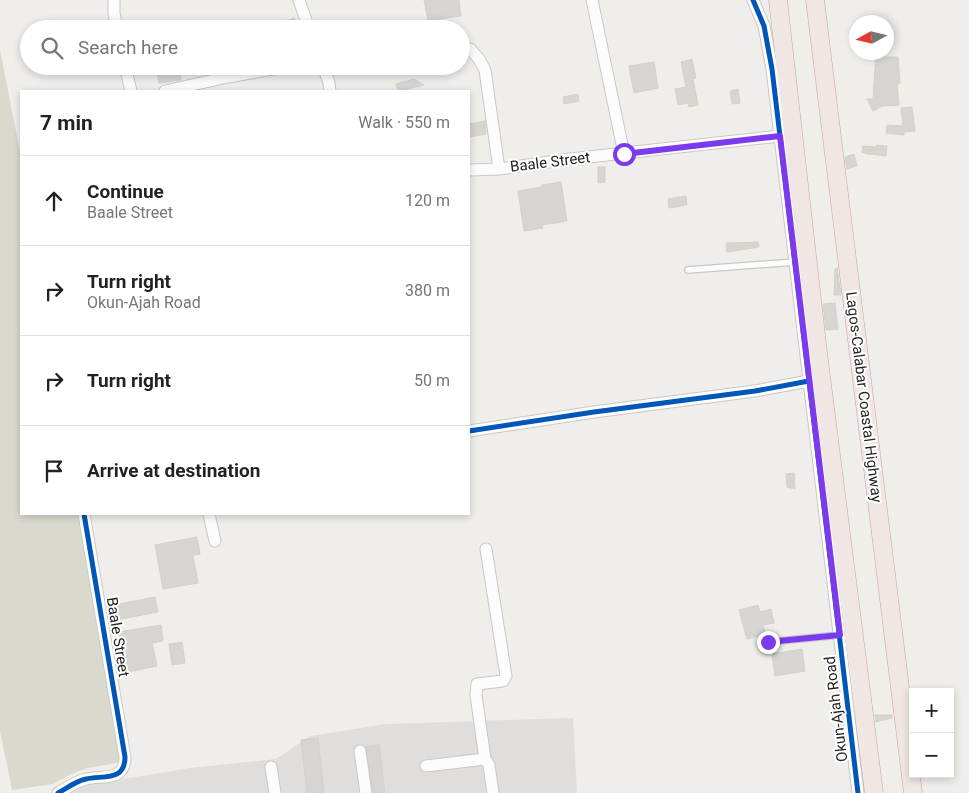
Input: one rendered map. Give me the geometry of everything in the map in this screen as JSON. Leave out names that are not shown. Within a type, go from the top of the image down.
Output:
[{"type":"highway","points":[[778,0],[818,353],[874,793]]},
{"type":"highway","name":"Lagos-Calabar Coastal Highway","points":[[815,0],[913,793]]},
{"type":"street","points":[[114,0],[115,20]]},
{"type":"street","points":[[299,0],[306,20]]},
{"type":"street","points":[[592,0],[624,154]]},
{"type":"street","name":"Okun-Ajah Road","points":[[753,0],[764,26],[772,69],[858,793]]},
{"type":"street","points":[[470,49],[485,70],[499,169]]},
{"type":"street","points":[[127,75],[131,90]]},
{"type":"street","points":[[170,90],[239,75]]},
{"type":"street","points":[[327,75],[330,90]]},
{"type":"street","name":"Baale Street","points":[[470,170],[499,169],[570,159],[780,136]]},
{"type":"street","points":[[470,432],[594,412],[755,391],[809,381]]},
{"type":"street","name":"Baale Street","points":[[58,793],[85,779],[117,775],[122,771],[125,764],[84,515]]},
{"type":"street","points":[[209,515],[215,541]]},
{"type":"street","points":[[486,549],[506,676],[503,681],[477,684],[476,695],[485,759],[489,765],[493,793]]},
{"type":"street","points":[[360,751],[366,793]]},
{"type":"street","points":[[426,766],[485,759]]},
{"type":"street","points":[[272,768],[275,793]]},
{"type":"lane","points":[[688,270],[795,262]]},
{"type":"lane","points":[[768,642],[840,635]]},
{"type":"shaded area","points":[[0,50],[20,152],[20,515],[78,515],[121,757],[117,763],[88,768],[71,774],[53,784],[12,790],[0,731]]},
{"type":"shaded area","points":[[573,718],[577,793],[72,793],[81,787],[99,783],[190,768],[276,759],[310,736],[387,724]]},
{"type":"building","points":[[424,0],[459,0],[461,16],[428,20]]},
{"type":"building","points":[[894,57],[898,57],[900,83],[897,84],[899,105],[882,106],[873,111],[867,99],[873,99],[875,60],[894,60]]},
{"type":"building","points":[[692,59],[696,78],[693,79],[698,105],[689,107],[688,103],[678,105],[675,89],[686,87],[681,62]]},
{"type":"building","points":[[654,62],[658,88],[634,93],[629,66]]},
{"type":"building","points":[[158,75],[180,75],[181,80],[159,83]]},
{"type":"building","points":[[414,79],[424,85],[398,90],[396,84]]},
{"type":"building","points":[[738,89],[740,103],[732,104],[730,91]]},
{"type":"building","points":[[578,94],[579,101],[564,104],[563,97]]},
{"type":"building","points":[[912,107],[915,131],[904,132],[904,135],[886,133],[887,125],[903,126],[901,108]]},
{"type":"building","points":[[485,121],[486,134],[470,137],[470,124]]},
{"type":"building","points":[[877,145],[887,146],[886,156],[862,152],[863,146],[876,147]]},
{"type":"building","points":[[854,154],[857,166],[847,169],[845,157]]},
{"type":"building","points":[[598,167],[605,167],[605,182],[598,183]]},
{"type":"building","points":[[561,182],[567,221],[542,225],[543,228],[524,231],[518,191]]},
{"type":"building","points":[[686,196],[687,205],[669,208],[668,199]]},
{"type":"building","points":[[758,242],[759,247],[727,252],[726,243]]},
{"type":"building","points":[[837,268],[841,295],[834,295],[835,269]]},
{"type":"building","points":[[835,303],[838,329],[826,330],[823,304]]},
{"type":"building","points":[[794,473],[795,489],[787,487],[786,474]]},
{"type":"building","points":[[197,537],[200,554],[193,555],[198,583],[163,589],[155,545]]},
{"type":"building","points":[[155,597],[158,612],[116,620],[114,605]]},
{"type":"building","points":[[758,605],[760,612],[771,609],[774,623],[763,625],[766,634],[747,639],[739,610]]},
{"type":"building","points":[[161,625],[163,641],[152,643],[157,666],[128,672],[123,647],[121,648],[119,632]]},
{"type":"building","points":[[182,642],[185,663],[172,665],[169,644]]},
{"type":"building","points":[[802,649],[805,671],[775,676],[772,654]]},
{"type":"building","points":[[875,715],[892,715],[892,718],[876,722]]},
{"type":"building","points":[[318,738],[324,793],[307,793],[301,740]]},
{"type":"building","points":[[379,745],[385,793],[373,793],[366,747]]},
{"type":"cycle path","points":[[753,0],[764,26],[772,69],[858,793]]},
{"type":"cycle path","points":[[470,431],[755,391],[809,381]]},
{"type":"cycle path","points":[[58,793],[82,780],[117,774],[124,765],[125,757],[84,515]]},
{"type":"route","points":[[624,154],[780,136],[840,635],[768,642]]}]
